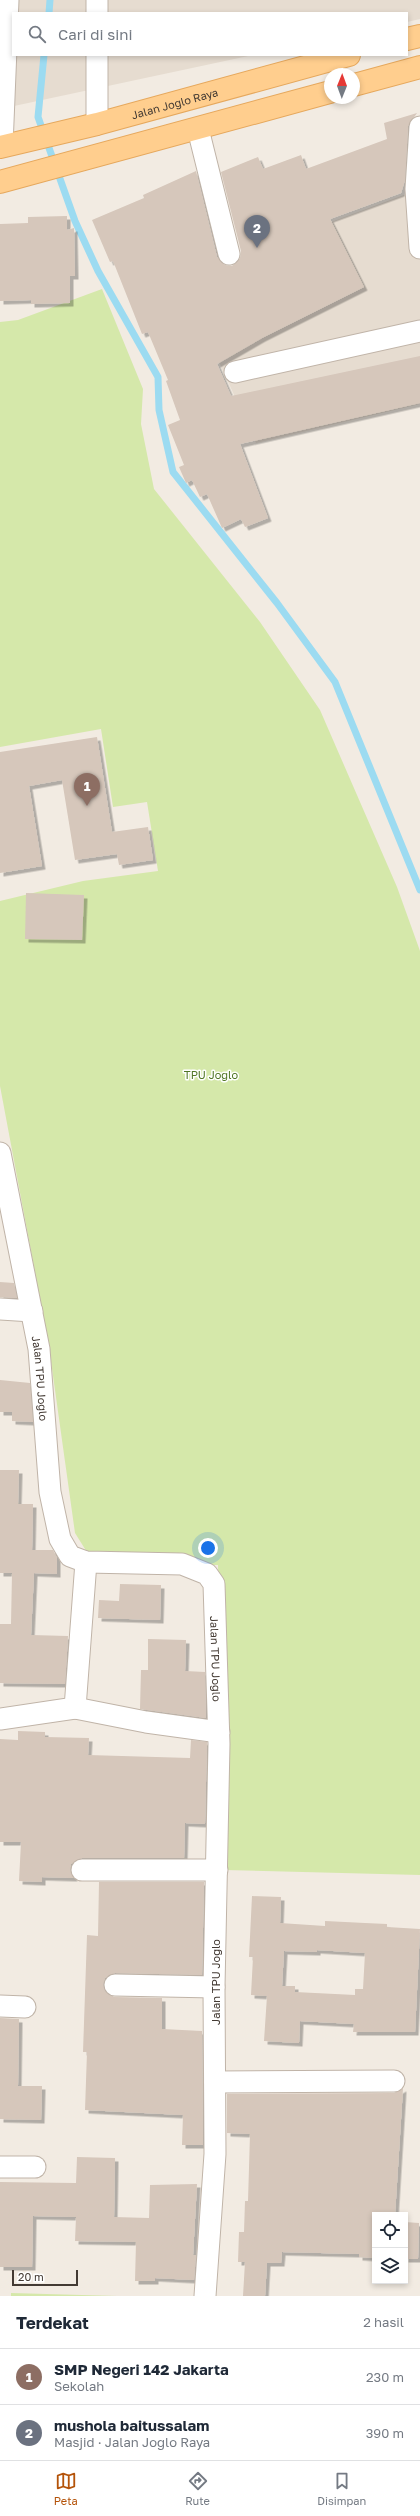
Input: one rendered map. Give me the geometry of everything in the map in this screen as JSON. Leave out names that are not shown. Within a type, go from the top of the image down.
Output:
[{"type":"main road","points":[[408,39],[420,36]]},
{"type":"main road","name":"Jalan Joglo Raya","points":[[7,145],[97,124],[345,56]]},
{"type":"main road","points":[[360,83],[420,67]]},
{"type":"main road","points":[[0,182],[324,94]]},
{"type":"street","points":[[7,145],[8,0]]},
{"type":"street","points":[[97,0],[97,12]]},
{"type":"street","points":[[97,56],[97,124]]},
{"type":"street","points":[[420,127],[416,189],[420,248]]},
{"type":"street","points":[[198,129],[229,254]]},
{"type":"street","points":[[235,372],[420,331]]},
{"type":"street","name":"Jalan TPU Joglo","points":[[0,1153],[5,1204],[32,1311],[39,1349],[50,1492],[60,1539],[70,1556],[86,1562],[182,1564],[207,1574],[214,1584],[219,1732],[214,1987],[215,2154],[205,2296]]},
{"type":"street","points":[[0,1309],[32,1311]]},
{"type":"street","points":[[75,1708],[86,1562]]},
{"type":"street","points":[[0,1719],[75,1708],[146,1722],[219,1732]]},
{"type":"street","points":[[82,1870],[217,1870]]},
{"type":"street","points":[[115,1984],[214,1987]]},
{"type":"street","points":[[0,2006],[25,2008]]},
{"type":"street","points":[[215,2082],[394,2081]]},
{"type":"street","points":[[0,2167],[35,2167]]},
{"type":"shaded area","points":[[0,0],[420,0],[420,19],[408,22],[408,12],[12,12],[12,56],[248,56],[0,109]]},
{"type":"shaded area","points":[[420,189],[420,404],[256,443],[198,316],[326,224]]},
{"type":"green space","name":"TPU Joglo","points":[[102,289],[143,389],[141,424],[154,489],[260,622],[320,710],[397,887],[420,951],[420,1875],[225,1870],[218,1565],[95,1565],[75,1533],[49,1347],[0,1086],[0,901],[83,881],[158,871],[147,802],[113,807],[101,729],[0,747],[0,322],[18,320]]},
{"type":"green space","points":[[11,2293],[117,2296],[11,2296]]},
{"type":"building","points":[[417,113],[408,126],[405,180],[401,193],[330,219],[364,287],[262,338],[217,364],[231,396],[420,356],[420,403],[240,444],[268,518],[245,527],[241,519],[222,528],[207,494],[200,497],[192,480],[186,483],[179,467],[184,465],[168,425],[180,420],[166,381],[168,380],[148,332],[142,334],[113,261],[110,262],[92,220],[144,198],[143,195],[196,171],[217,257],[225,265],[232,266],[240,258],[241,251],[221,172],[258,157],[263,169],[301,155],[306,169],[387,139],[384,123]]},
{"type":"building","points":[[67,216],[67,230],[74,228],[75,276],[70,276],[70,303],[31,304],[31,300],[0,301],[0,224],[28,223],[28,217]]},
{"type":"building","points":[[97,737],[112,832],[148,827],[153,860],[119,865],[117,854],[75,860],[62,780],[29,786],[42,866],[0,873],[0,752]]},
{"type":"building","points":[[26,893],[84,895],[82,940],[25,939]]},
{"type":"building","points":[[0,1282],[14,1283],[17,1298],[0,1297]]},
{"type":"building","points":[[0,1380],[30,1383],[33,1422],[12,1421],[12,1412],[0,1412]]},
{"type":"building","points":[[0,1470],[19,1470],[18,1504],[33,1504],[32,1550],[53,1550],[57,1558],[57,1574],[34,1573],[31,1635],[68,1636],[65,1684],[0,1683],[0,1624],[11,1624],[12,1573],[0,1573]]},
{"type":"building","points":[[120,1584],[161,1585],[160,1620],[98,1618],[99,1600],[119,1601]]},
{"type":"building","points":[[148,1639],[186,1640],[185,1671],[205,1672],[206,1718],[140,1709],[141,1670],[148,1670]]},
{"type":"building","points":[[18,1731],[45,1732],[45,1737],[89,1738],[88,1755],[190,1758],[191,1740],[207,1742],[205,1824],[185,1823],[184,1858],[82,1858],[71,1864],[70,1870],[74,1878],[42,1877],[42,1882],[19,1881],[21,1842],[0,1842],[0,1739],[18,1740]]},
{"type":"building","points":[[99,1882],[204,1882],[202,1975],[115,1973],[105,1978],[103,1985],[105,1991],[114,1997],[162,1998],[162,2029],[202,2031],[203,2145],[182,2145],[183,2115],[85,2110],[87,2052],[83,2052],[87,1935],[98,1936]]},
{"type":"building","points":[[252,1896],[281,1897],[280,1923],[325,1926],[325,1921],[387,1924],[387,1927],[420,1929],[415,2032],[353,2032],[354,2024],[300,2021],[299,2043],[264,2041],[267,1996],[251,1995],[253,1957],[249,1957]],"holes":[[[317,1950],[365,1953],[363,1989],[355,1989],[355,1995],[295,1992],[295,1986],[282,1986],[284,1951],[317,1952]]]},
{"type":"building","points":[[0,2018],[19,2019],[18,2086],[42,2086],[41,2120],[0,2119]]},
{"type":"building","points":[[403,2088],[395,2212],[372,2212],[372,2258],[359,2257],[359,2254],[282,2252],[281,2263],[267,2263],[265,2296],[243,2296],[245,2262],[238,2262],[239,2232],[244,2232],[245,2201],[248,2201],[250,2134],[227,2133],[227,2094],[394,2093]]},
{"type":"building","points":[[77,2157],[115,2158],[114,2217],[149,2218],[150,2185],[197,2184],[193,2255],[196,2255],[194,2280],[155,2278],[155,2281],[135,2281],[136,2242],[75,2241],[76,2217],[33,2216],[32,2267],[0,2267],[0,2182],[76,2183]]},
{"type":"building","points":[[408,2222],[419,2223],[418,2259],[408,2259]]},
{"type":"waterway","points":[[49,12],[50,0]]},
{"type":"waterway","points":[[44,56],[38,117],[75,221],[98,271],[158,377],[159,410],[173,472],[277,603],[335,682],[420,890]]},
{"type":"place","name":"mushola baitussalam","points":[[257,248]]},
{"type":"place","name":"SMP Negeri 142 Jakarta","points":[[87,806]]}]
